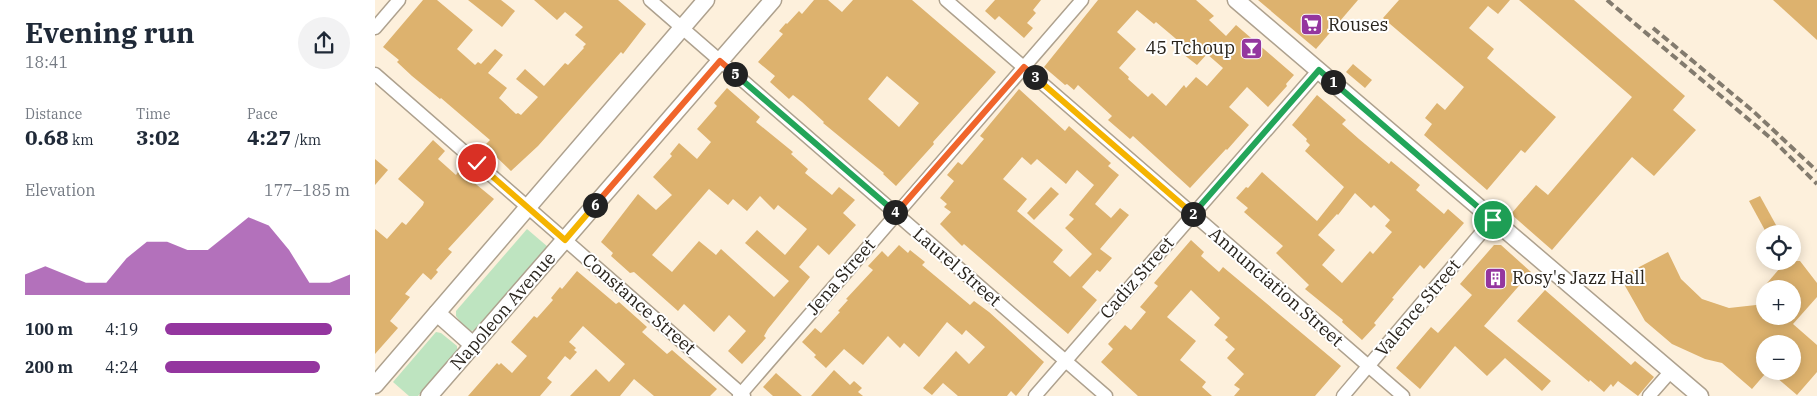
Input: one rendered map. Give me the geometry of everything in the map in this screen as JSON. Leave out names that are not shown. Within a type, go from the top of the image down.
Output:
[{"type":"street","points":[[375,28],[399,0]]},
{"type":"street","name":"Laurel Street","points":[[650,0],[1105,396]]},
{"type":"street","points":[[375,386],[707,0]]},
{"type":"street","name":"Napoleon Avenue","points":[[429,396],[773,0]]},
{"type":"street","name":"Annunciation Street","points":[[946,0],[1403,396]]},
{"type":"street","name":"Jena Street","points":[[741,395],[896,213],[1082,0]]},
{"type":"street","points":[[1236,0],[1700,396]]},
{"type":"street","name":"Cadiz Street","points":[[1035,396],[1319,70]]},
{"type":"street","name":"Constance Street","points":[[375,74],[741,395]]},
{"type":"street","name":"Valence Street","points":[[1343,396],[1493,220]]},
{"type":"street","points":[[437,314],[473,345]]},
{"type":"street","points":[[1649,396],[1671,371]]},
{"type":"street","points":[[375,390],[383,396]]},
{"type":"green space","points":[[527,229],[548,247],[476,330],[471,331],[456,316],[456,311]]},
{"type":"green space","points":[[436,332],[441,333],[457,346],[457,351],[418,396],[409,396],[393,382]]},
{"type":"building","points":[[423,0],[437,0],[473,30],[457,49],[475,65],[478,62],[481,64],[495,49],[503,55],[488,73],[507,88],[499,98],[516,114],[521,115],[538,97],[516,79],[525,69],[544,86],[565,63],[568,65],[586,44],[575,35],[583,27],[565,12],[557,20],[534,0],[618,0],[646,24],[623,54],[621,52],[538,146],[511,171],[488,149],[490,147],[486,144],[490,140],[412,76],[397,62],[399,60],[383,47]]},
{"type":"building","points":[[468,0],[501,0],[515,11],[502,27]]},
{"type":"building","points":[[814,0],[828,0],[842,12],[853,0],[912,0],[996,72],[896,186],[884,173],[823,123],[802,102],[793,95],[789,99],[770,82],[775,76],[758,62],[783,34],[779,31],[786,23],[799,11],[802,14]],"holes":[[[887,76],[919,103],[899,127],[868,99]]]},
{"type":"building","points":[[995,0],[1041,0],[1033,10],[1036,13],[1027,23],[1033,28],[1024,38],[999,16],[995,20],[985,11]]},
{"type":"building","points":[[1098,0],[1196,0],[1214,16],[1209,20],[1226,36],[1236,25],[1294,75],[1286,84],[1287,86],[1268,107],[1247,87],[1229,107],[1249,125],[1190,188],[1133,136],[1130,139],[1108,120],[1112,116],[1078,85],[1074,90],[1067,84],[1065,85],[1044,67]],"holes":[[[1137,10],[1154,24],[1156,22],[1188,49],[1183,54],[1197,65],[1207,54],[1223,68],[1207,86],[1196,77],[1186,88],[1184,85],[1166,106],[1152,93],[1148,97],[1119,68],[1136,49],[1117,32]]]},
{"type":"building","name":"Rouses","points":[[1258,0],[1358,0],[1316,49]]},
{"type":"building","points":[[1399,0],[1510,0],[1498,14],[1488,6],[1469,28],[1494,49],[1487,58],[1556,117],[1525,153],[1521,150],[1487,190],[1424,135],[1432,124],[1425,118],[1437,103],[1445,110],[1464,87],[1383,18]]},
{"type":"building","points":[[1519,0],[1574,0],[1685,96],[1673,110],[1696,130],[1654,176],[1632,157],[1552,250],[1511,214],[1536,185],[1548,195],[1632,97]]},
{"type":"building","points":[[1773,0],[1817,0],[1817,40]]},
{"type":"building","points":[[1353,64],[1372,80],[1365,88],[1346,72]]},
{"type":"building","points":[[727,88],[760,117],[756,122],[793,152],[791,154],[808,169],[805,173],[832,195],[839,187],[855,200],[843,213],[856,225],[829,255],[818,245],[799,267],[810,277],[768,329],[764,336],[766,338],[742,364],[728,351],[746,331],[729,315],[714,332],[684,304],[678,311],[634,272],[630,273],[611,256],[613,253],[601,242],[638,194],[656,210],[672,195],[653,177],[672,156],[670,154],[679,143],[697,159],[711,142],[697,129],[717,106],[714,103]],"holes":[[[709,189],[728,205],[733,199],[747,211],[760,196],[774,210],[778,205],[807,229],[785,255],[757,230],[745,243],[789,281],[774,297],[721,249],[716,255],[699,241],[672,272],[652,255]]]},
{"type":"building","points":[[1019,89],[1065,131],[1069,126],[1111,163],[1108,166],[1119,175],[1095,204],[1111,218],[1120,208],[1129,215],[1100,249],[1112,258],[1100,272],[1097,270],[1082,287],[1097,300],[1068,334],[964,244],[962,246],[940,224],[951,212],[944,207],[947,204],[940,198],[954,181],[947,175],[958,162],[962,165],[984,139],[980,136]],"holes":[[[1022,157],[1031,165],[1037,159],[1066,184],[1077,170],[1094,185],[1069,215],[1074,219],[1065,228],[1092,254],[1070,277],[1053,262],[1063,250],[1017,211],[1027,199],[1003,179]]]},
{"type":"building","points":[[1317,95],[1346,120],[1342,124],[1359,139],[1389,164],[1391,161],[1420,185],[1416,190],[1444,214],[1448,209],[1464,223],[1424,269],[1420,265],[1392,298],[1394,299],[1374,323],[1376,325],[1362,340],[1342,322],[1343,320],[1305,289],[1309,285],[1276,253],[1283,246],[1244,212],[1248,208],[1236,198],[1262,172],[1317,221],[1344,187],[1305,151],[1310,145],[1306,141],[1307,139],[1292,125]],"holes":[[[1355,193],[1371,208],[1374,205],[1390,220],[1385,226],[1392,232],[1373,254],[1370,251],[1342,283],[1322,265],[1335,250],[1318,235],[1338,215]]]},
{"type":"building","points":[[433,140],[445,151],[438,159],[456,175],[458,172],[464,178],[466,176],[494,199],[448,249],[452,252],[436,270],[438,272],[431,280],[423,273],[405,294],[410,297],[390,321],[398,328],[375,354],[375,229],[387,239],[402,222],[406,225],[423,205],[424,202],[398,179]]},
{"type":"building","points":[[375,159],[388,170],[375,185]]},
{"type":"building","points":[[1051,187],[1059,194],[1034,220],[1027,213]]},
{"type":"building","points":[[1760,196],[1776,225],[1762,225],[1749,201]]},
{"type":"building","points":[[1191,240],[1204,252],[1201,256],[1219,272],[1223,267],[1341,366],[1315,396],[1234,396],[1240,389],[1234,385],[1244,374],[1227,358],[1235,349],[1225,340],[1228,337],[1214,325],[1220,318],[1191,290],[1167,317],[1196,341],[1180,360],[1206,382],[1202,387],[1212,396],[1138,396],[1101,362],[1113,349],[1108,344],[1125,325],[1131,330],[1146,312],[1140,307],[1158,286],[1154,283]]},
{"type":"building","points":[[899,245],[908,253],[910,250],[925,262],[922,265],[970,305],[974,301],[989,312],[1044,362],[1016,396],[1011,391],[1007,396],[958,396],[943,383],[932,395],[923,388],[956,351],[969,364],[985,347],[966,330],[962,335],[947,322],[919,357],[904,343],[900,348],[888,336],[863,365],[844,349],[826,368],[802,342],[815,328],[821,333],[840,312],[838,311],[848,300],[846,299],[873,270],[868,266],[882,251],[888,257]]},
{"type":"building","points":[[1494,245],[1501,245],[1531,272],[1484,326],[1551,381],[1542,391],[1505,358],[1487,376],[1455,346],[1420,389],[1396,368],[1431,327],[1438,333],[1472,295],[1460,284]]},
{"type":"building","points":[[1668,252],[1681,279],[1702,299],[1729,308],[1756,305],[1756,325],[1794,325],[1817,345],[1817,372],[1797,395],[1780,380],[1801,380],[1801,335],[1756,335],[1756,380],[1760,380],[1752,389],[1722,363],[1705,359],[1672,344],[1645,321],[1620,277]]},
{"type":"building","points":[[1801,262],[1817,283],[1817,297],[1801,315],[1801,280],[1770,280],[1778,270],[1801,270]]},
{"type":"building","points":[[577,271],[616,304],[619,302],[647,327],[642,332],[667,354],[672,350],[717,389],[710,396],[654,396],[634,379],[620,396],[570,396],[596,369],[609,382],[625,364],[583,326],[569,342],[576,348],[574,350],[577,352],[570,360],[565,356],[547,378],[552,382],[540,396],[468,396],[497,363],[499,365],[501,363],[512,373],[527,356],[511,342],[534,316],[537,318],[553,300],[551,298],[560,287],[562,289]]},
{"type":"building","points":[[1545,290],[1631,365],[1635,361],[1654,377],[1638,396],[1618,381],[1613,387],[1611,384],[1604,392],[1590,380],[1589,382],[1517,321]]},
{"type":"building","points":[[834,370],[850,385],[854,381],[862,388],[858,392],[863,396],[811,396]]},
{"type":"building","points":[[776,373],[802,396],[773,396],[763,387]]},
{"type":"railway","points":[[1607,0],[1773,140],[1817,184]]},
{"type":"railway","points":[[1653,28],[1753,111],[1817,171]]},
{"type":"place","name":"Rouses","points":[[1312,25]]},
{"type":"place","name":"45 Tchoup","points":[[1251,48]]},
{"type":"place","name":"Rosy's Jazz Hall","points":[[1496,278]]},
{"type":"route","points":[[477,163],[565,240],[720,61],[896,213],[1024,67],[1193,215],[1319,70],[1493,220]]}]
